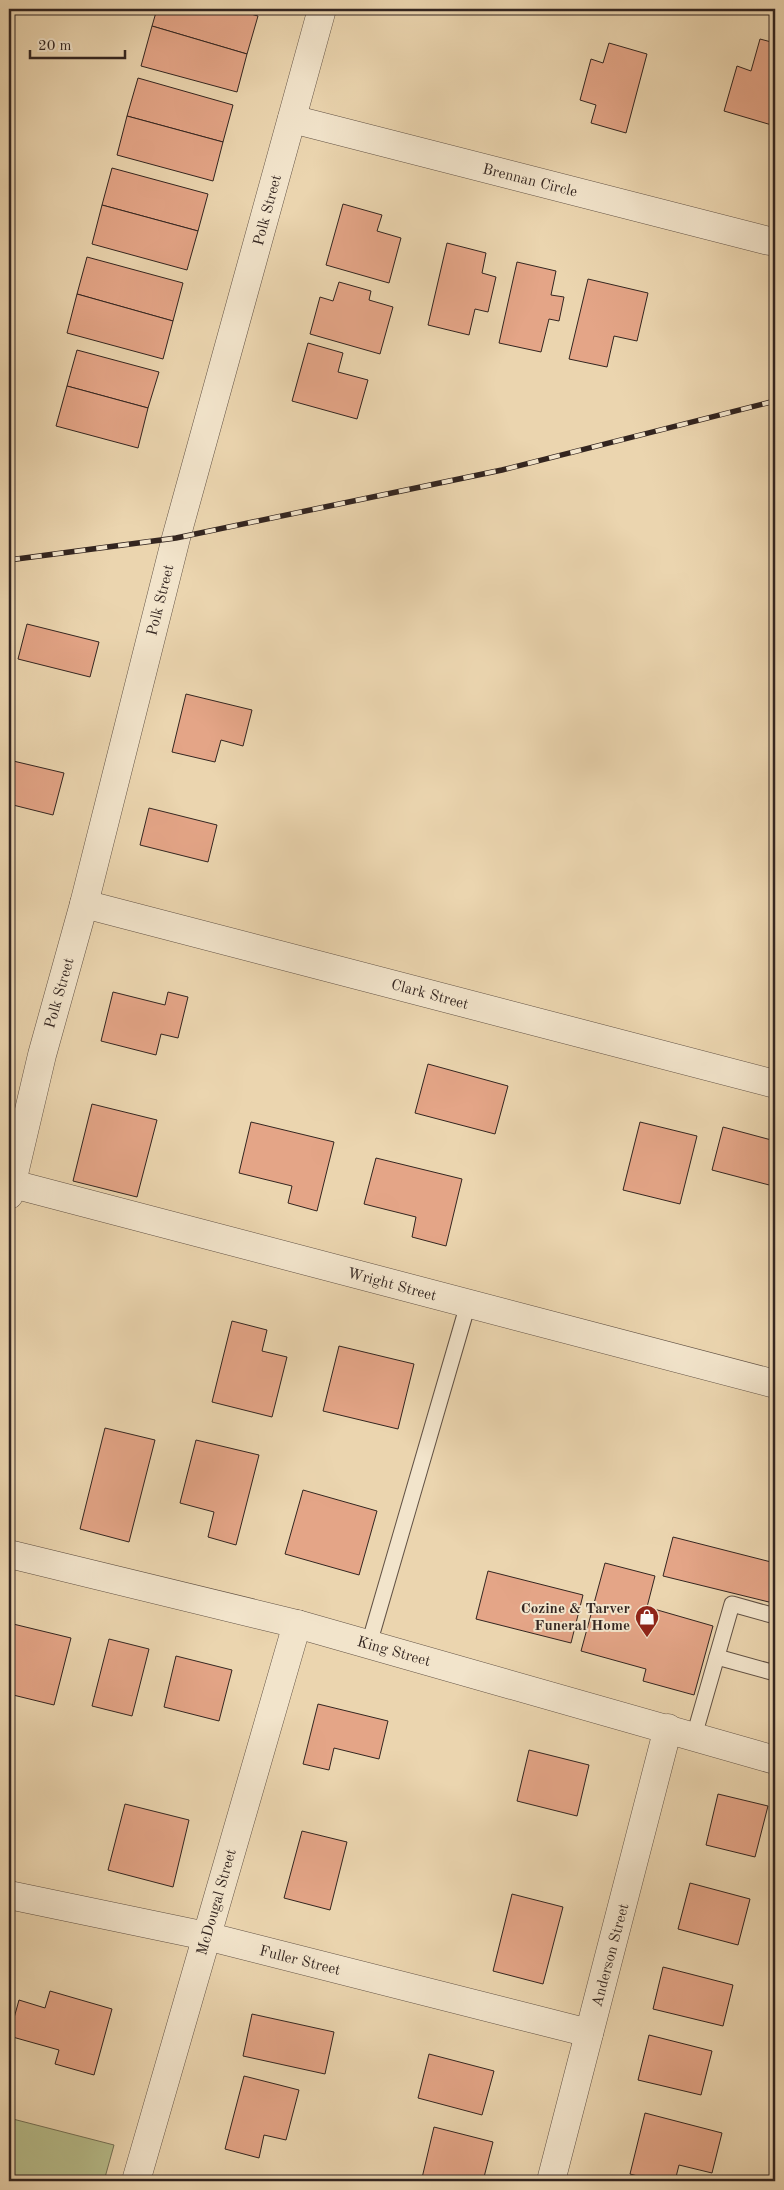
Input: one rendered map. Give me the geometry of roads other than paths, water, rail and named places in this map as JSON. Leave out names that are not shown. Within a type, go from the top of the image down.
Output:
[{"type":"street","name":"Polk Street","points":[[10,1187],[42,1055],[84,904],[176,538],[322,9]]},
{"type":"street","name":"Brennan Circle","points":[[292,119],[768,241]]},
{"type":"street","name":"Clark Street","points":[[84,904],[775,1084]]},
{"type":"street","name":"Wright Street","points":[[10,1187],[775,1384]]},
{"type":"street","name":"King Street","points":[[9,1554],[297,1624],[775,1760]]},
{"type":"street","name":"McDougal Street","points":[[136,2181],[297,1624]]},
{"type":"street","name":"Anderson Street","points":[[551,2181],[668,1728]]},
{"type":"street","name":"Fuller Street","points":[[9,1895],[206,1936],[589,2033]]},
{"type":"lane","points":[[369,1644],[468,1304]]},
{"type":"lane","points":[[694,1736],[732,1604],[775,1616]]},
{"type":"lane","points":[[717,1657],[775,1673]]},
{"type":"railway","points":[[9,560],[176,538],[502,470],[775,401]]},
{"type":"place","name":"Cozine & Tarver Funeral Home","points":[[647,1638]]}]
